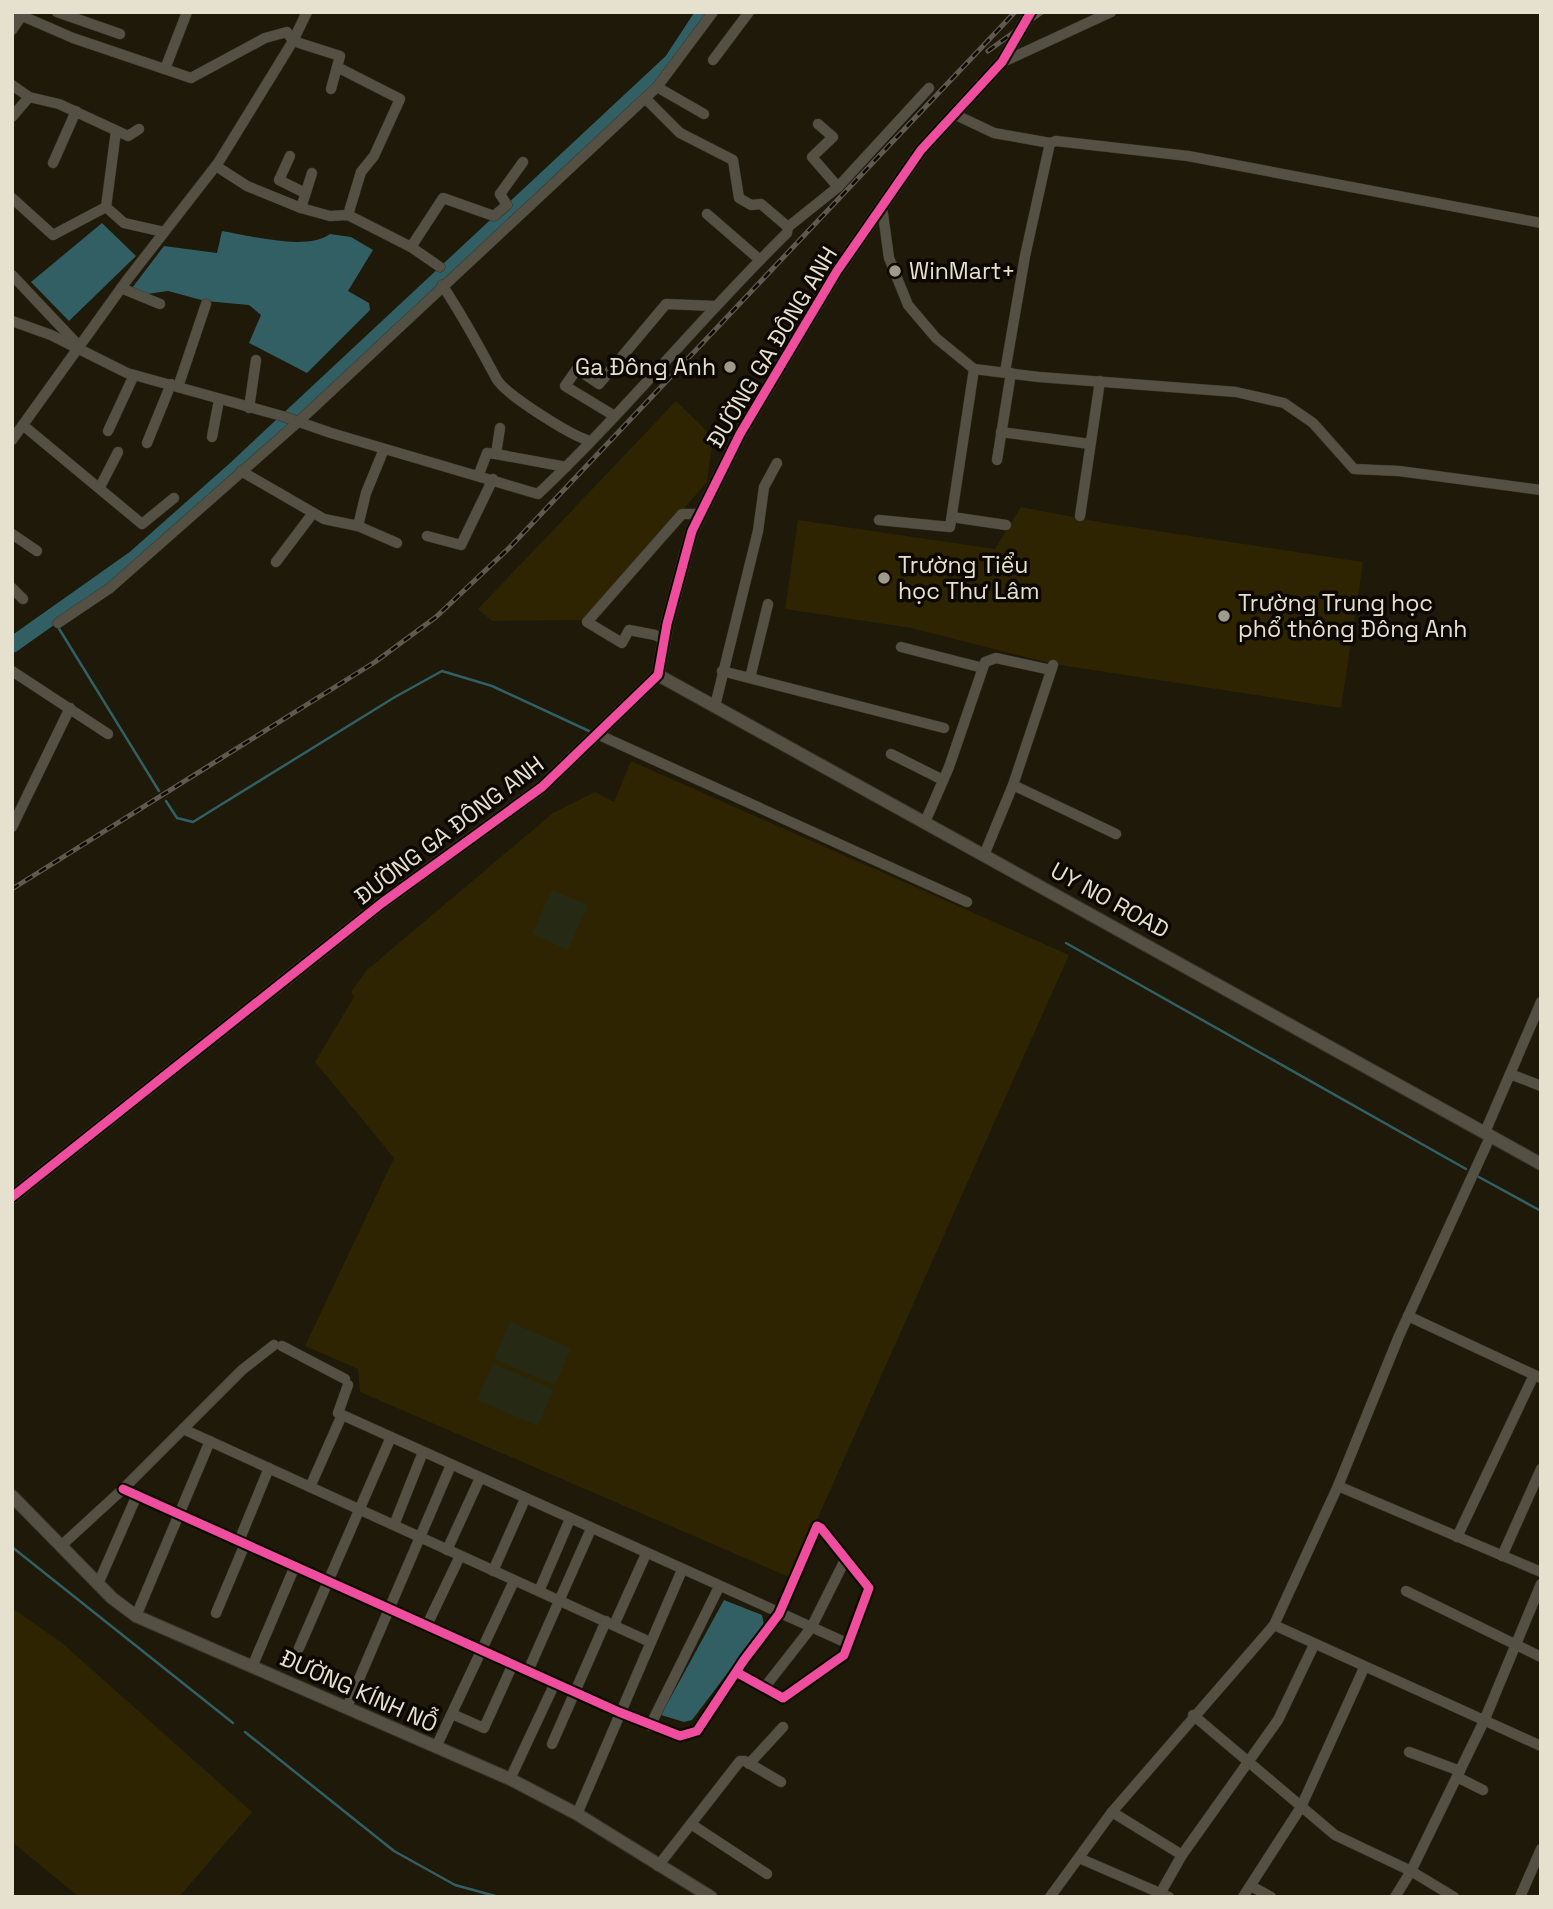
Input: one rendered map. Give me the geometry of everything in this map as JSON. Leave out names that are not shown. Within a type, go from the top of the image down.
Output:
[{"type":"street","points":[[57,12],[120,34]]},
{"type":"street","points":[[165,69],[187,12]]},
{"type":"street","points":[[174,498],[142,524],[100,487],[17,433],[121,288],[216,166],[293,41],[307,12]]},
{"type":"street","points":[[58,623],[110,588],[295,423],[657,87],[713,12]]},
{"type":"street","points":[[713,60],[749,12]]},
{"type":"street","name":"ĐƯỜNG GA ĐÔNG ANH","points":[[12,1197],[382,903],[542,787],[658,675],[664,640],[692,531],[740,435],[837,271],[921,150],[1002,62],[1031,12]]},
{"type":"street","points":[[1002,62],[1111,12]]},
{"type":"street","points":[[12,30],[17,15],[72,38],[191,78],[265,38],[287,32],[293,41],[340,56],[331,89]]},
{"type":"street","points":[[337,67],[400,99],[374,156],[361,172],[348,215]]},
{"type":"street","points":[[12,85],[29,97],[76,111],[128,136],[139,129]]},
{"type":"street","points":[[657,87],[704,114]]},
{"type":"street","points":[[12,321],[80,348],[134,375],[282,416],[295,423],[384,449],[479,474],[537,494],[566,467],[715,306],[787,233],[788,227],[838,187],[929,88]]},
{"type":"street","points":[[12,117],[29,97]]},
{"type":"street","points":[[645,98],[680,133],[733,160],[739,198],[751,205],[761,204],[788,227]]},
{"type":"street","points":[[53,163],[76,111]]},
{"type":"street","points":[[956,115],[994,132],[1050,143],[1063,141],[1188,156],[1541,223]]},
{"type":"street","points":[[818,124],[833,137],[812,157],[838,187]]},
{"type":"street","points":[[106,208],[116,131]]},
{"type":"street","points":[[997,460],[1016,301],[1050,143]]},
{"type":"street","points":[[290,156],[279,180],[305,193]]},
{"type":"street","points":[[411,247],[443,198],[494,216],[507,205],[500,194],[523,163]]},
{"type":"street","points":[[216,166],[247,186],[301,208],[330,216],[348,215],[411,247],[439,267]]},
{"type":"street","points":[[301,208],[312,173]]},
{"type":"street","points":[[12,198],[53,234],[106,208]]},
{"type":"street","points":[[883,207],[889,258],[908,305],[936,338],[974,369],[1236,392],[1284,403],[1313,423],[1354,469],[1399,471],[1541,490]]},
{"type":"street","points":[[106,208],[124,223],[164,232]]},
{"type":"street","points":[[707,214],[760,260]]},
{"type":"street","points":[[12,275],[80,348]]},
{"type":"street","points":[[442,285],[471,328],[494,370],[496,379],[521,401],[577,438],[590,441]]},
{"type":"street","points":[[121,288],[160,304]]},
{"type":"street","points":[[147,443],[175,386],[206,304]]},
{"type":"street","points":[[613,415],[565,386],[577,369],[599,384],[666,304],[715,306]]},
{"type":"street","points":[[249,408],[256,360]]},
{"type":"street","points":[[879,520],[950,527],[974,369]]},
{"type":"street","points":[[108,431],[134,375]]},
{"type":"street","points":[[1080,516],[1100,381]]},
{"type":"street","points":[[212,437],[219,400]]},
{"type":"street","points":[[496,454],[500,428]]},
{"type":"street","points":[[1001,432],[1090,444]]},
{"type":"street","points":[[358,526],[366,494],[384,449]]},
{"type":"street","points":[[100,487],[118,452]]},
{"type":"street","points":[[479,474],[486,453],[566,467]]},
{"type":"street","points":[[715,706],[758,531],[764,487],[777,463]]},
{"type":"street","points":[[241,471],[313,513],[358,526],[397,543]]},
{"type":"street","points":[[427,536],[461,545],[493,479]]},
{"type":"street","points":[[276,562],[313,513]]},
{"type":"street","points":[[664,640],[655,635],[629,630],[622,643],[587,622],[682,514],[700,514]]},
{"type":"street","points":[[951,517],[1006,525]]},
{"type":"street","points":[[12,534],[37,551]]},
{"type":"street","points":[[12,587],[23,599]]},
{"type":"street","points":[[750,678],[768,604]]},
{"type":"street","points":[[901,648],[983,668]]},
{"type":"street","points":[[925,822],[943,780],[985,662],[996,658],[1052,667],[1013,785],[984,855]]},
{"type":"street","points":[[12,671],[108,734]]},
{"type":"street","points":[[722,671],[944,728]]},
{"type":"street","name":"UY NO ROAD","points":[[658,675],[1541,1164]]},
{"type":"street","points":[[12,827],[70,708]]},
{"type":"street","points":[[597,734],[967,902]]},
{"type":"street","points":[[891,754],[943,780]]},
{"type":"street","points":[[1013,785],[1116,834]]},
{"type":"street","points":[[1053,1896],[1112,1812],[1274,1625],[1338,1486],[1540,1005]]},
{"type":"street","points":[[1510,1074],[1541,1086]]},
{"type":"street","points":[[1408,1316],[1537,1377],[1457,1537]]},
{"type":"street","points":[[62,1545],[123,1489],[242,1370],[278,1346],[346,1382],[338,1413],[849,1644]]},
{"type":"street","points":[[310,1487],[342,1415]]},
{"type":"street","points":[[183,1429],[650,1642]]},
{"type":"street","points":[[299,1648],[391,1437]]},
{"type":"street","points":[[136,1616],[210,1441]]},
{"type":"street","points":[[394,1525],[423,1452]]},
{"type":"street","points":[[347,1707],[451,1465]]},
{"type":"street","points":[[216,1612],[269,1468]]},
{"type":"street","points":[[1502,1556],[1541,1469]]},
{"type":"street","points":[[447,1550],[480,1478]]},
{"type":"street","points":[[1338,1486],[1541,1572]]},
{"type":"street","points":[[123,1489],[573,1692],[650,1726],[680,1736],[697,1731],[736,1672],[779,1614],[817,1526],[869,1588],[845,1655],[783,1698],[736,1672]]},
{"type":"street","points":[[98,1584],[137,1495]]},
{"type":"street","name":"ĐƯỜNG KÍNH NỖ","points":[[12,1496],[98,1584],[136,1616],[510,1779],[577,1814],[711,1897]]},
{"type":"street","points":[[493,1571],[525,1499]]},
{"type":"street","points":[[539,1591],[570,1519]]},
{"type":"street","points":[[528,1671],[592,1529]]},
{"type":"street","points":[[552,1744],[573,1692],[646,1554]]},
{"type":"street","points":[[426,1626],[460,1556]]},
{"type":"street","points":[[764,1688],[811,1628],[846,1558]]},
{"type":"street","points":[[252,1667],[295,1566]]},
{"type":"street","points":[[577,1814],[682,1570]]},
{"type":"street","points":[[436,1747],[514,1581]]},
{"type":"street","points":[[1395,1897],[1411,1871],[1484,1721],[1541,1584]]},
{"type":"street","points":[[650,1726],[719,1587]]},
{"type":"street","points":[[1406,1591],[1541,1657]]},
{"type":"street","points":[[1274,1625],[1541,1746]]},
{"type":"street","points":[[1079,1858],[1165,1895],[1182,1855],[1278,1720],[1314,1645]]},
{"type":"street","points":[[452,1714],[484,1728],[513,1664]]},
{"type":"street","points":[[1243,1897],[1301,1807],[1364,1668]]},
{"type":"street","points":[[510,1779],[555,1683]]},
{"type":"street","points":[[1194,1715],[1335,1835],[1411,1871],[1454,1897]]},
{"type":"street","points":[[749,1763],[783,1727]]},
{"type":"street","points":[[1409,1752],[1458,1774],[1483,1790]]},
{"type":"street","points":[[658,1866],[740,1761],[749,1763],[781,1782]]},
{"type":"street","points":[[1112,1812],[1182,1855]]},
{"type":"street","points":[[691,1824],[767,1874]]},
{"type":"street","points":[[1520,1897],[1541,1849]]},
{"type":"street","points":[[1251,1886],[1271,1897]]},
{"type":"shaded area","points":[[676,401],[713,437],[707,482],[588,620],[492,621],[478,609]]},
{"type":"shaded area","points":[[1021,507],[1105,523],[1363,562],[1341,708],[1053,664],[911,628],[785,609],[798,520],[995,549]]},
{"type":"shaded area","points":[[631,761],[1069,955],[791,1578],[360,1392],[358,1369],[305,1346],[394,1158],[315,1062],[354,997],[351,992],[367,970],[553,813],[595,792],[614,802]]},
{"type":"shaded area","points":[[12,1608],[62,1643],[252,1812],[179,1897],[79,1897],[12,1842]]},
{"type":"green space","points":[[552,890],[588,905],[568,950],[532,934]]},
{"type":"green space","points":[[510,1322],[571,1348],[555,1385],[494,1359]]},
{"type":"green space","points":[[493,1363],[554,1390],[538,1426],[477,1400]]},
{"type":"water","points":[[102,223],[136,256],[69,321],[31,282]]},
{"type":"water","points":[[222,231],[293,242],[320,239],[330,234],[351,237],[373,250],[348,291],[369,303],[370,310],[307,373],[249,343],[261,315],[249,305],[205,301],[168,291],[147,294],[132,288],[164,246],[217,253]]},
{"type":"water","points":[[724,1600],[762,1615],[764,1625],[692,1720],[684,1722],[661,1715]]},
{"type":"waterway","points":[[12,645],[135,558],[232,472],[672,61],[704,12]]},
{"type":"waterway","points":[[58,627],[159,791]]},
{"type":"waterway","points":[[166,801],[177,818],[193,822],[395,697],[442,671],[492,686],[589,731]]},
{"type":"waterway","points":[[1066,943],[1466,1169]]},
{"type":"waterway","points":[[1477,1176],[1541,1211]]},
{"type":"waterway","points":[[12,1547],[233,1723]]},
{"type":"waterway","points":[[245,1732],[394,1851],[455,1885],[499,1897]]},
{"type":"railway","points":[[12,889],[375,662],[436,617],[509,548],[1015,12]]},
{"type":"railway","points":[[988,51],[1042,12]]},
{"type":"cycle path","points":[[12,1197],[382,903],[542,787],[658,675],[667,624],[692,531],[740,434],[837,271],[921,150],[1002,62],[1031,12]]},
{"type":"cycle path","points":[[123,1489],[619,1712],[680,1736],[697,1731],[744,1660],[779,1614],[817,1526],[821,1528],[869,1588],[844,1655],[783,1698],[736,1672]]},
{"type":"place","name":"WinMart+","points":[[895,271]]},
{"type":"place","name":"Ga Đông Anh","points":[[730,367]]},
{"type":"place","name":"Trường Tiểu học Thư Lâm","points":[[884,578]]},
{"type":"place","name":"Trường Trung học phổ thông Đông Anh","points":[[1224,616]]}]
